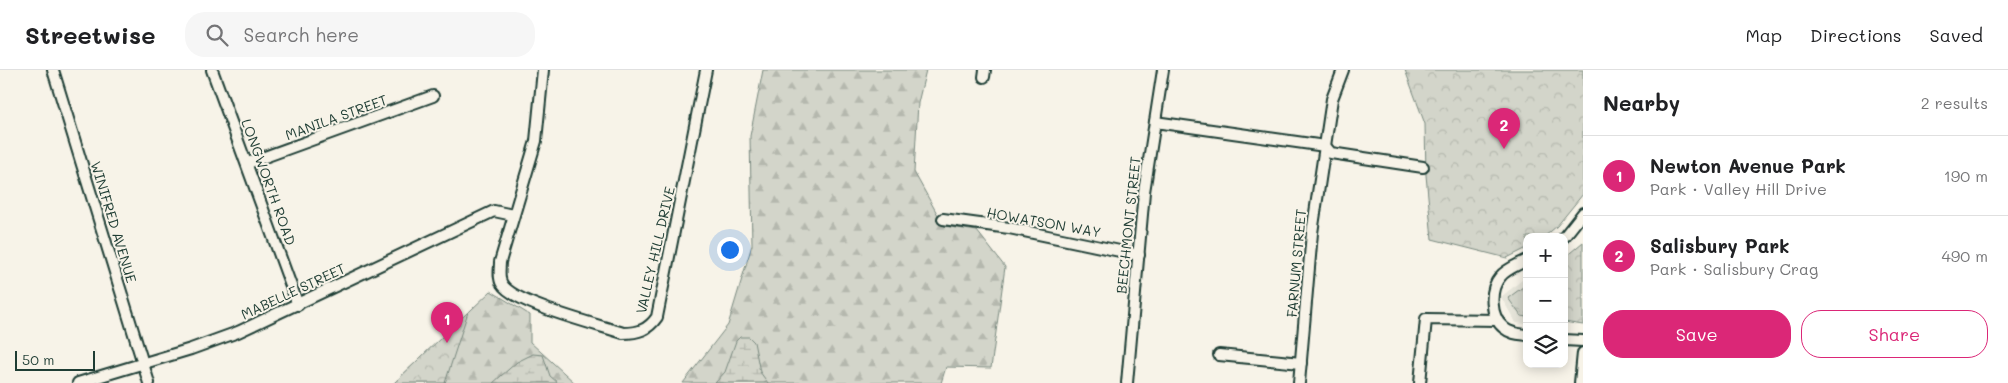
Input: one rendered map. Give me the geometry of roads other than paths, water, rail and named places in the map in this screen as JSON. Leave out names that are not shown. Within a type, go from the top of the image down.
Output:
[{"type":"street","name":"WINIFRED AVENUE","points":[[53,70],[149,383]]},
{"type":"street","name":"LONGWORTH ROAD","points":[[212,70],[248,163],[298,305]]},
{"type":"street","points":[[513,215],[536,141],[543,70]]},
{"type":"street","name":"VALLEY HILL DRIVE","points":[[513,215],[500,262],[499,274],[502,285],[518,297],[540,307],[623,333],[636,333],[651,325],[660,304],[706,70]]},
{"type":"street","name":"BEECHMONT STREET","points":[[1127,383],[1144,192],[1163,70]]},
{"type":"street","name":"FARNUM STREET","points":[[1299,383],[1312,233],[1330,105],[1340,72]]},
{"type":"street","name":"MANILA STREET","points":[[248,163],[433,96]]},
{"type":"street","points":[[1154,122],[1325,146],[1331,153],[1423,167]]},
{"type":"street","name":"MABELLE STREET","points":[[78,383],[143,364],[238,332],[494,211],[513,215]]},
{"type":"street","points":[[1567,233],[1583,214]]},
{"type":"street","name":"HOWATSON WAY","points":[[943,219],[1010,228],[1139,255]]},
{"type":"street","points":[[1523,262],[1514,266],[1499,278],[1493,296],[1498,320],[1504,328],[1513,333],[1523,334]]},
{"type":"street","points":[[1420,383],[1426,319],[1498,320]]},
{"type":"street","points":[[1568,340],[1583,342]]},
{"type":"street","points":[[1580,383],[1583,353]]},
{"type":"street","points":[[1219,355],[1301,363]]},
{"type":"place","name":"Salisbury Park","points":[[1504,149]]},
{"type":"place","name":"Newton Avenue Park","points":[[447,343]]}]
